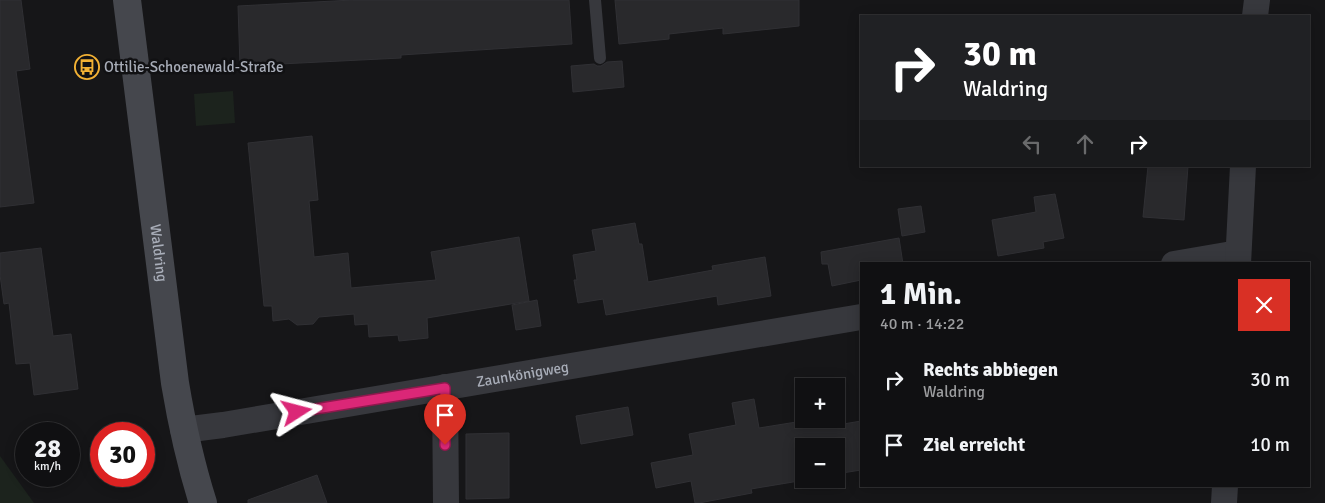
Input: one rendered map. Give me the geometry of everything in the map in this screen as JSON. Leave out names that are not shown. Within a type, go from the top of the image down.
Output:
[{"type":"street","name":"Waldring","points":[[127,0],[175,383],[192,469],[203,503]]},
{"type":"street","points":[[1255,15],[1257,0]]},
{"type":"street","points":[[1195,262],[1238,258],[1243,167]]},
{"type":"street","name":"Zaunkönigweg","points":[[183,430],[224,425],[860,317]]},
{"type":"street","points":[[445,388],[446,503]]},
{"type":"street","points":[[1224,503],[1225,487]]},
{"type":"lane","points":[[595,0],[600,58]]},
{"type":"shaded area","points":[[233,91],[235,123],[196,126],[194,94]]},
{"type":"shaded area","points":[[0,456],[15,477],[15,487],[22,487],[34,503],[0,503]]},
{"type":"building","points":[[0,0],[21,0],[30,69],[16,71],[34,203],[0,207]]},
{"type":"building","points":[[353,0],[569,0],[572,44],[401,55],[401,58],[240,66],[238,6]]},
{"type":"building","points":[[615,0],[799,0],[799,26],[723,34],[723,28],[669,34],[669,39],[619,44]]},
{"type":"building","points":[[622,61],[624,87],[573,92],[571,66],[594,64],[601,66],[607,62]]},
{"type":"building","points":[[312,136],[318,200],[309,201],[314,257],[348,253],[351,288],[436,280],[431,252],[519,237],[529,301],[427,318],[428,338],[399,341],[398,335],[369,337],[368,324],[355,325],[354,314],[319,317],[313,324],[297,325],[289,319],[273,321],[272,306],[264,306],[248,143]]},
{"type":"building","points":[[1148,167],[1188,167],[1184,220],[1143,217]]},
{"type":"building","points":[[1055,194],[1064,238],[1043,242],[1044,248],[998,256],[992,220],[1036,212],[1034,197]]},
{"type":"building","points":[[921,206],[925,232],[902,236],[898,209]]},
{"type":"building","points":[[635,223],[639,244],[642,244],[648,282],[713,270],[712,266],[765,257],[771,296],[718,305],[717,296],[606,315],[603,299],[578,303],[574,280],[577,280],[573,255],[596,251],[592,230]]},
{"type":"building","points":[[899,238],[903,262],[860,262],[860,280],[832,286],[828,264],[822,264],[821,252]]},
{"type":"building","points":[[41,248],[53,336],[71,334],[78,389],[34,395],[30,363],[16,364],[9,303],[4,304],[0,275],[0,253]]},
{"type":"building","points":[[537,300],[541,326],[516,330],[512,305]]},
{"type":"building","points":[[754,399],[759,428],[795,422],[795,428],[845,428],[845,424],[860,421],[860,470],[845,473],[845,438],[795,438],[795,482],[751,489],[752,493],[699,503],[695,503],[691,481],[656,488],[651,463],[693,455],[689,434],[736,425],[732,403]]},
{"type":"building","points":[[628,407],[633,435],[581,444],[576,416]]},
{"type":"building","points":[[509,433],[509,498],[466,499],[466,434]]},
{"type":"building","points":[[317,475],[327,503],[248,503],[248,500]]},
{"type":"place","name":"Ottilie-Schoenewald-Straße","points":[[87,67]]},
{"type":"route","points":[[297,412],[445,388],[445,445]]}]
